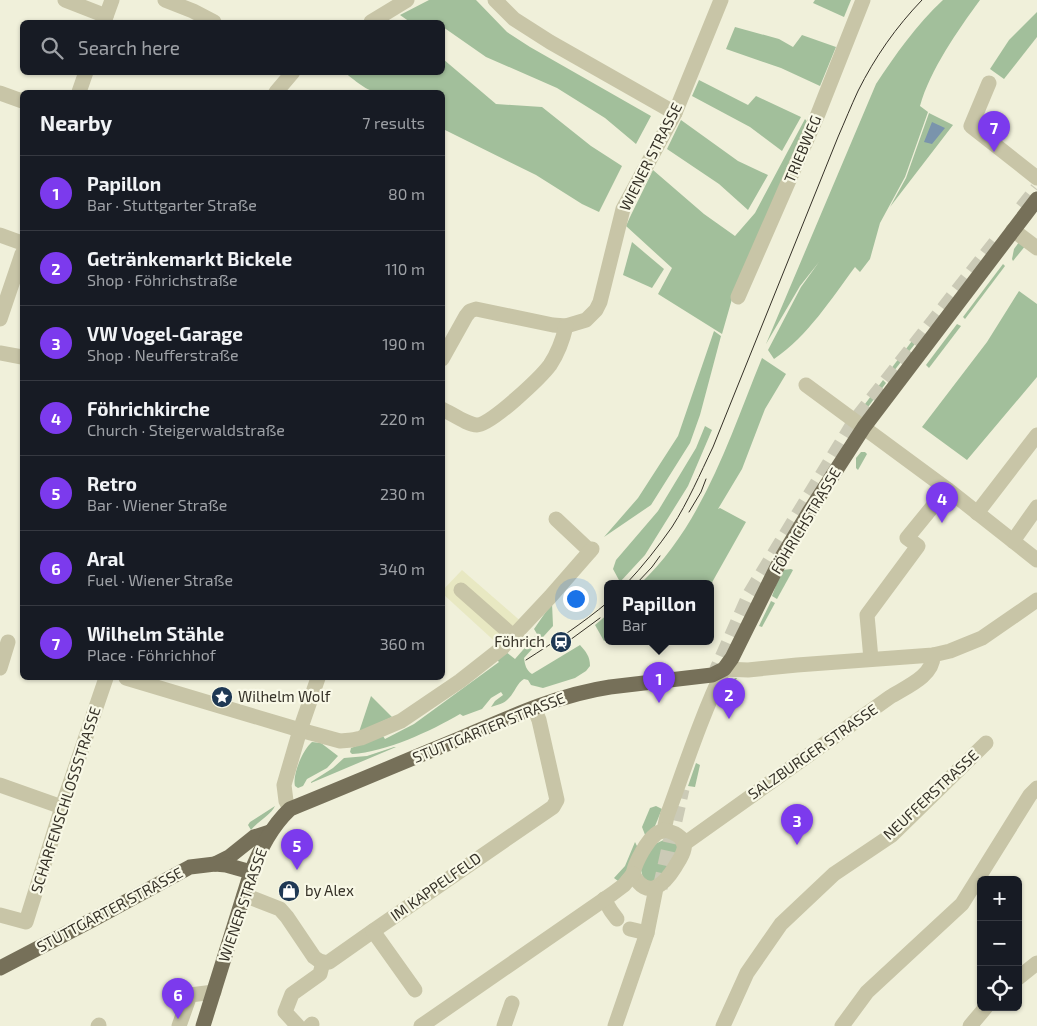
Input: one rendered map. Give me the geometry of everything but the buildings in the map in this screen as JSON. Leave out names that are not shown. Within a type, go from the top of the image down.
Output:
[{"type":"main road","name":"FÖHRICHSTRASSE","points":[[724,669],[751,623],[782,557],[864,427],[1037,199]]},
{"type":"main road","name":"STUTTGARTER STRASSE","points":[[290,809],[534,708],[563,698],[596,690],[712,676],[724,669]]},
{"type":"main road","name":"WIENER STRASSE","points":[[203,1026],[244,895],[260,851],[270,832],[290,809]]},
{"type":"main road","points":[[215,864],[229,857],[254,837],[270,832]]},
{"type":"main road","name":"STUTTGARTER STRASSE","points":[[0,968],[190,866],[226,865],[252,872]]},
{"type":"street","points":[[65,0],[105,19],[112,0]]},
{"type":"street","points":[[165,0],[210,20]]},
{"type":"street","points":[[374,20],[407,0]]},
{"type":"street","points":[[495,0],[514,19],[550,42],[675,113]]},
{"type":"street","name":"WIENER STRASSE","points":[[445,354],[466,316],[470,311],[476,309],[566,326],[586,320],[596,310],[600,302],[624,209],[675,113],[721,0]]},
{"type":"street","name":"TRIEBWEG","points":[[738,297],[818,114],[863,0]]},
{"type":"street","points":[[80,90],[85,75]]},
{"type":"street","points":[[277,90],[285,75]]},
{"type":"street","points":[[989,83],[971,126],[1037,178]]},
{"type":"street","points":[[0,93],[20,100]]},
{"type":"street","points":[[1013,230],[1037,248]]},
{"type":"street","points":[[0,235],[20,242]]},
{"type":"street","points":[[0,319],[20,260]]},
{"type":"street","points":[[445,410],[473,424],[487,422],[515,401],[550,365],[563,338],[566,326]]},
{"type":"street","points":[[0,353],[20,357]]},
{"type":"street","points":[[806,385],[947,489],[1037,560]]},
{"type":"street","points":[[977,513],[1037,435]]},
{"type":"street","points":[[871,659],[867,615],[918,546],[907,538],[947,489]]},
{"type":"street","points":[[1013,541],[1037,507]]},
{"type":"street","points":[[134,680],[340,741],[361,738],[401,722],[475,670],[502,648],[550,597],[591,550],[556,519]]},
{"type":"street","points":[[461,590],[513,636]]},
{"type":"street","name":"STUTTGARTER STRASSE","points":[[724,669],[748,670],[933,655],[950,651],[982,638],[1037,600]]},
{"type":"street","points":[[0,668],[10,642]]},
{"type":"street","name":"SALZBURGER STRASSE","points":[[684,844],[920,678],[930,668],[933,655]]},
{"type":"street","name":"FÖHRICHSTRASSE","points":[[664,830],[698,729],[724,669]]},
{"type":"street","name":"SCHARFENSCHLOSSSTRASSE","points":[[0,915],[26,922],[62,807],[105,680]]},
{"type":"street","points":[[290,809],[286,801],[284,784],[317,680]]},
{"type":"street","name":"IM KAPPELFELD","points":[[324,962],[329,962],[553,807],[557,800],[539,720],[534,708]]},
{"type":"street","name":"NEUFFERSTRASSE","points":[[723,1026],[747,973],[781,924],[834,874],[892,835],[986,743]]},
{"type":"street","points":[[0,785],[62,807]]},
{"type":"street","points":[[842,1026],[867,992],[962,904],[1030,795],[1037,788]]},
{"type":"street","points":[[421,1026],[624,885],[633,874],[634,866],[640,854],[655,835],[664,830],[681,838],[684,850],[674,869],[664,882],[656,888],[650,889],[643,886],[636,880],[633,874]]},
{"type":"street","points":[[615,1026],[647,933],[656,888]]},
{"type":"street","points":[[244,895],[280,910],[287,916],[314,957],[324,962],[320,974],[292,994],[285,1012],[307,1025]]},
{"type":"street","points":[[604,900],[617,920]]},
{"type":"street","points":[[630,928],[647,933]]},
{"type":"street","points":[[373,931],[415,990]]},
{"type":"street","points":[[1022,975],[1037,963]]},
{"type":"street","points":[[179,1026],[190,995],[214,992]]},
{"type":"street","points":[[504,1026],[512,1003]]},
{"type":"street","points":[[970,1026],[983,1011]]},
{"type":"shaded area","points":[[429,0],[476,0],[507,32],[651,116],[636,144],[605,118],[557,88],[486,57],[445,28],[445,20],[407,20],[400,15]]},
{"type":"shaded area","points":[[815,0],[851,0],[844,17],[813,3]]},
{"type":"shaded area","points":[[943,0],[980,0],[930,78],[920,106],[928,112],[905,177],[880,223],[870,259],[860,272],[855,267],[808,328],[774,359],[768,350],[801,287],[819,262],[800,286],[766,344],[876,84],[915,30]]},
{"type":"shaded area","points":[[1037,12],[1037,37],[1004,79],[990,69],[1009,40]]},
{"type":"shaded area","points":[[735,27],[779,39],[793,47],[802,35],[836,47],[820,86],[781,68],[726,49]]},
{"type":"shaded area","points":[[445,61],[496,104],[542,107],[591,146],[622,166],[599,212],[582,204],[536,175],[445,130],[445,90],[369,90],[348,75],[445,75]]},
{"type":"shaded area","points":[[699,80],[748,105],[756,96],[801,117],[782,151],[750,127],[692,96]]},
{"type":"shaded area","points":[[929,113],[953,125],[890,207],[906,178]]},
{"type":"shaded area","points":[[805,119],[809,124],[736,285],[722,334],[658,294],[672,268],[626,226],[653,170],[704,214],[735,236],[755,213]]},
{"type":"shaded area","points":[[681,120],[738,161],[768,175],[748,210],[719,184],[667,149]]},
{"type":"shaded area","points":[[632,242],[664,269],[652,288],[623,275]]},
{"type":"shaded area","points":[[1019,242],[1026,245],[1013,261],[1014,249]]},
{"type":"shaded area","points":[[1003,264],[1005,266],[965,319],[963,317]]},
{"type":"shaded area","points":[[1019,291],[1037,304],[1037,377],[967,460],[922,427],[987,342]]},
{"type":"shaded area","points":[[957,324],[961,326],[929,368],[926,365]]},
{"type":"shaded area","points":[[714,331],[721,336],[700,415],[690,443],[651,505],[604,537],[638,498],[678,436]]},
{"type":"shaded area","points":[[915,337],[918,340],[890,376],[887,374]]},
{"type":"shaded area","points":[[762,358],[786,374],[765,409],[742,469],[718,509],[720,508],[746,522],[713,580],[644,580],[662,561],[681,535],[713,478]]},
{"type":"shaded area","points":[[883,380],[886,383],[859,419],[856,416]]},
{"type":"shaded area","points":[[705,426],[712,430],[688,486],[645,555],[622,580],[619,580],[613,569],[616,560],[658,511],[696,448]]},
{"type":"shaded area","points":[[861,452],[867,454],[858,470],[856,468],[856,458]]},
{"type":"shaded area","points":[[462,570],[524,624],[502,648],[445,596],[445,588]]},
{"type":"shaded area","points":[[793,570],[777,599],[772,596],[781,572]]},
{"type":"shaded area","points":[[771,601],[775,603],[762,627],[759,626]]},
{"type":"shaded area","points":[[552,603],[553,626],[524,658],[528,671],[532,674],[580,645],[589,659],[590,666],[586,671],[575,678],[543,688],[531,685],[528,680],[524,679],[505,702],[491,707],[503,695],[501,692],[491,698],[482,709],[463,716],[460,714],[408,740],[365,752],[352,754],[350,752],[351,748],[383,736],[385,739],[414,724],[499,662],[497,660],[506,652],[515,659],[537,634],[534,629]]},
{"type":"shaded area","points":[[604,617],[604,641],[595,625]]},
{"type":"shaded area","points":[[737,678],[726,700],[721,699],[728,685]]},
{"type":"shaded area","points":[[371,696],[392,717],[359,732]]},
{"type":"shaded area","points":[[312,742],[321,743],[338,756],[327,768],[307,779],[303,786],[298,788],[295,786],[295,775],[305,750]]},
{"type":"shaded area","points":[[396,747],[311,783],[344,758],[367,756]]},
{"type":"shaded area","points":[[696,763],[700,765],[695,787],[688,786]]},
{"type":"shaded area","points":[[275,806],[251,830],[248,825],[250,822]]},
{"type":"shaded area","points":[[656,806],[662,809],[647,840],[642,827],[650,808]]},
{"type":"shaded area","points":[[670,837],[676,841],[679,847],[668,875],[649,883],[643,878],[641,870],[643,861],[655,844]]},
{"type":"shaded area","points":[[635,842],[640,852],[618,881],[614,878],[625,866]]},
{"type":"water","points":[[932,122],[945,128],[932,144],[924,142]]},
{"type":"tunnel","points":[[1022,208],[1037,189]]},
{"type":"tunnel","points":[[713,678],[750,594],[855,421],[996,242]]},
{"type":"tunnel","points":[[660,888],[682,789]]},
{"type":"tram line","points":[[629,580],[667,534],[689,498],[713,447],[858,91],[887,43],[922,0]]},
{"type":"tram line","points":[[689,512],[701,492],[706,479]]},
{"type":"tram line","points":[[640,580],[660,556]]},
{"type":"tram line","points":[[526,660],[604,605]]},
{"type":"tram line","points":[[570,640],[600,618]]},
{"type":"place","name":"Wilhelm Stähle","points":[[994,152]]},
{"type":"place","name":"Föhrichkirche","points":[[942,523]]},
{"type":"place","name":"Föhrich","points":[[561,642]]},
{"type":"place","name":"Wilhelm Wolf","points":[[222,697]]},
{"type":"place","name":"Papillon","points":[[659,703]]},
{"type":"place","name":"Getränkemarkt Bickele","points":[[729,719]]},
{"type":"place","name":"VW Vogel-Garage","points":[[797,845]]},
{"type":"place","name":"Retro","points":[[297,870]]},
{"type":"place","name":"by Alex","points":[[289,891]]},
{"type":"place","name":"Aral","points":[[178,1019]]}]
